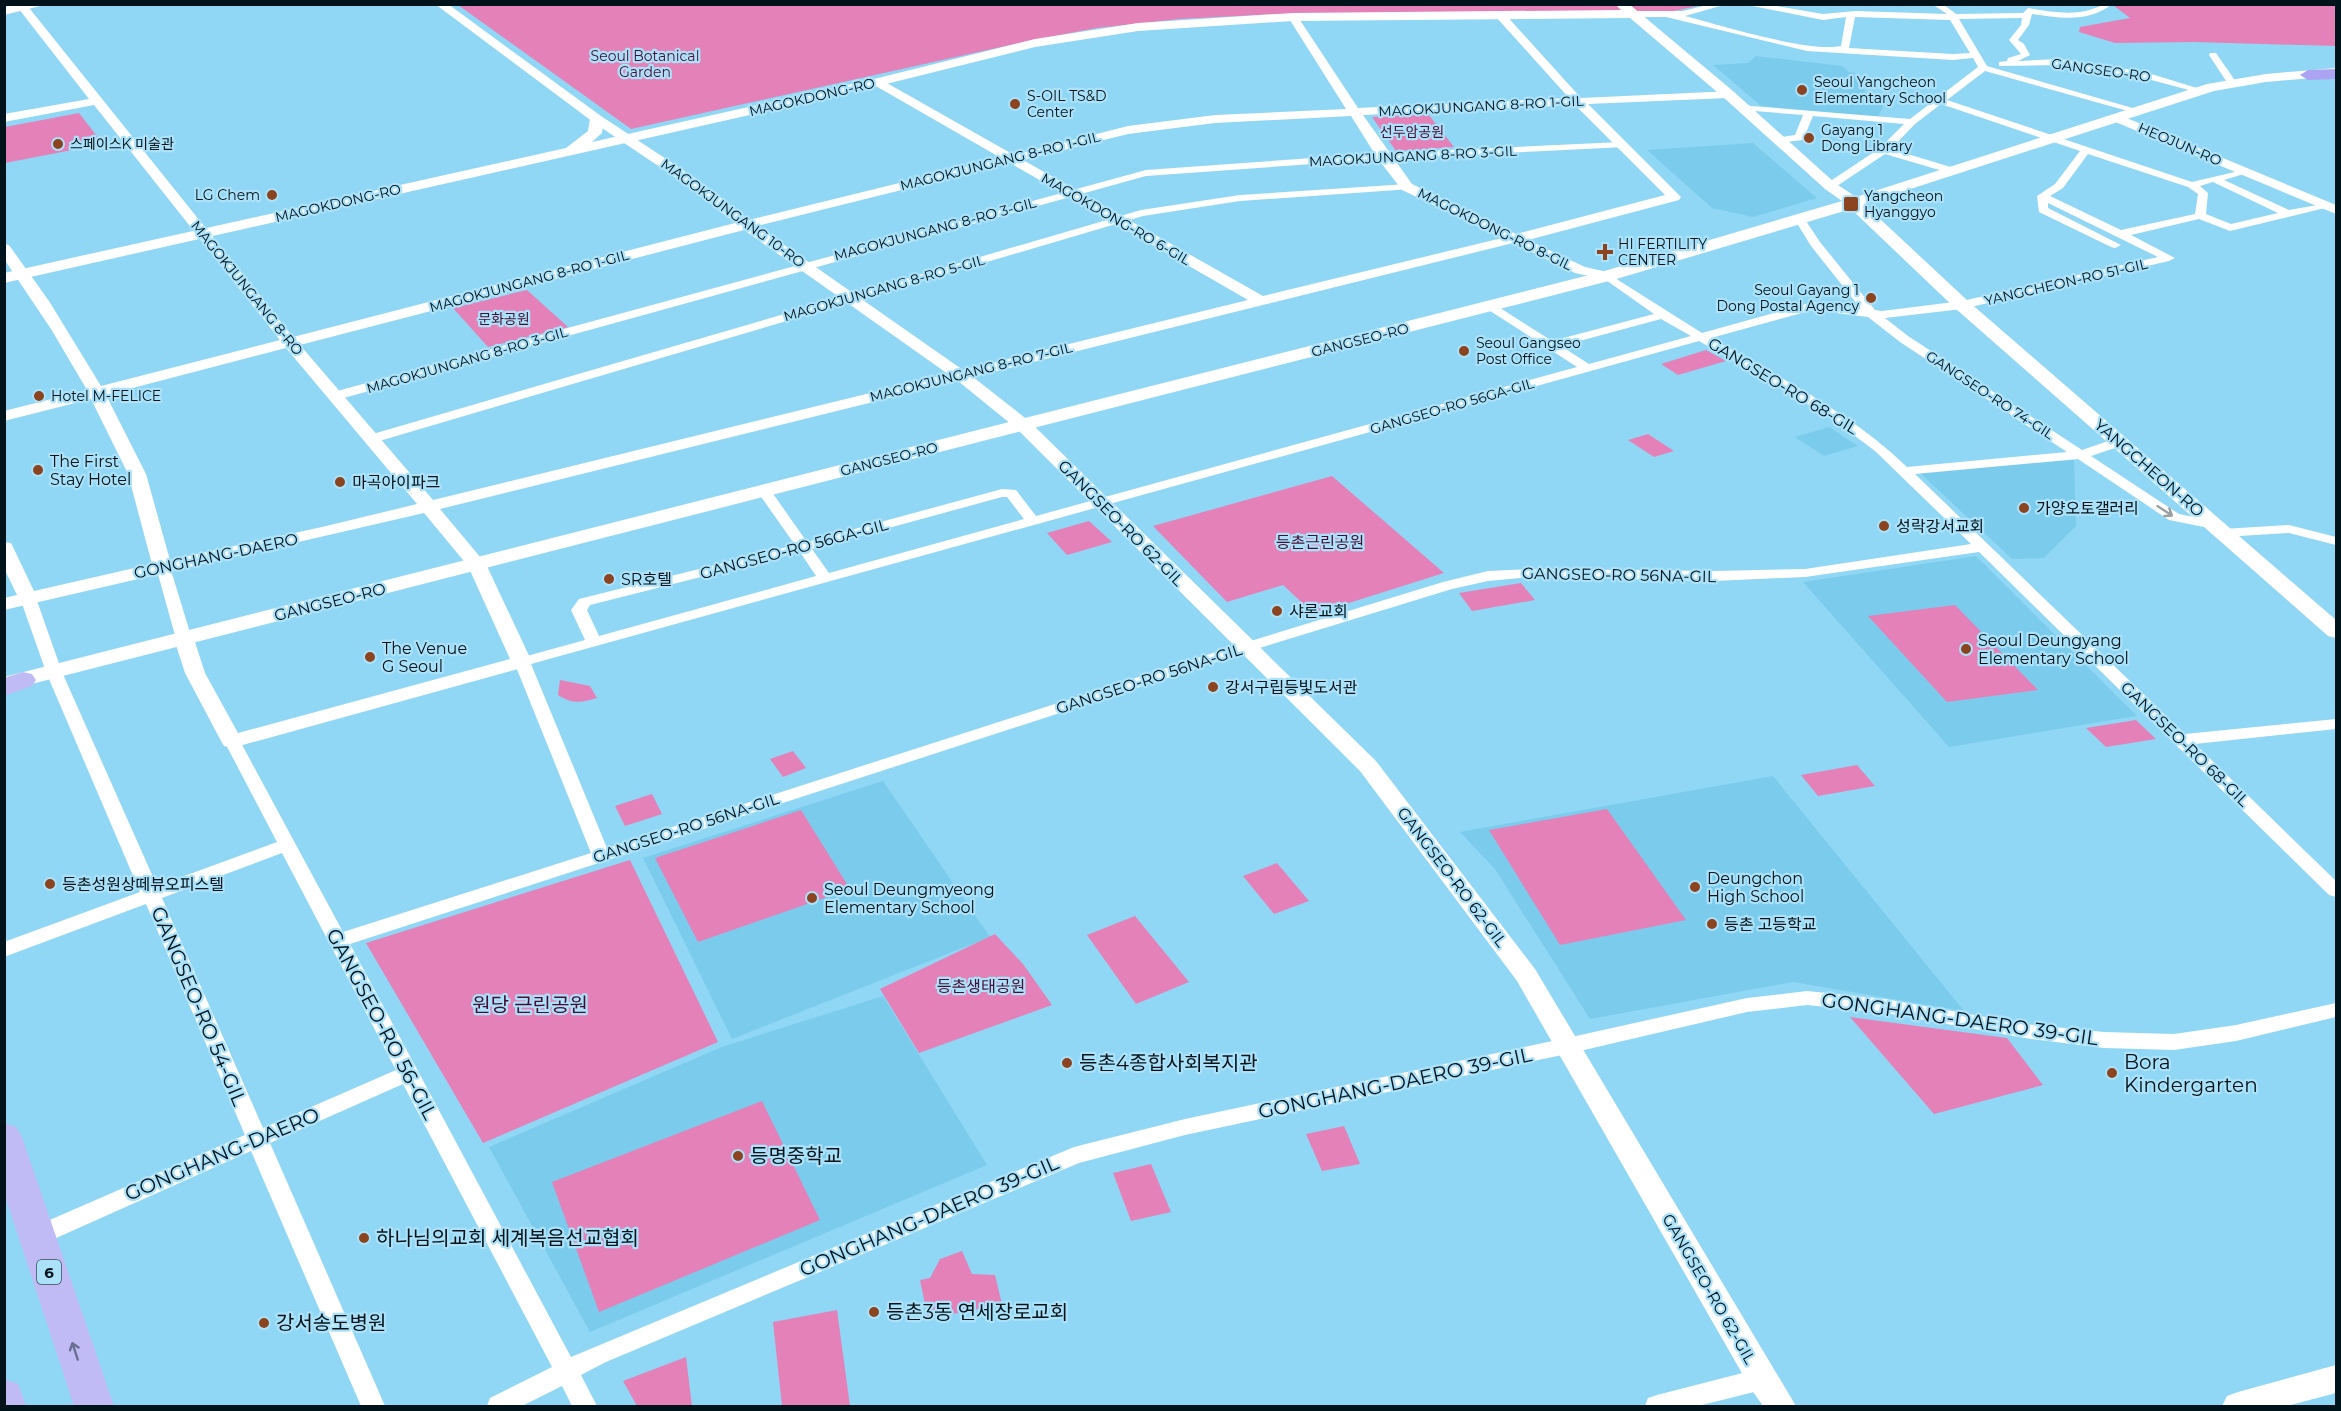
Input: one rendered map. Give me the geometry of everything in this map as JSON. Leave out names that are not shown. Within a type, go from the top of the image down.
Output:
[{"type":"highway","points":[[2308,75],[2337,74]]},
{"type":"main road","points":[[4,11],[21,6],[42,4]]},
{"type":"main road","name":"MAGOKDONG-RO","points":[[4,278],[878,82],[1035,43],[1106,32],[1222,20],[1500,15],[1626,9]]},
{"type":"main road","name":"YANGCHEON-RO","points":[[1626,9],[1728,94],[1830,186],[1852,201],[1962,305],[2337,631]]},
{"type":"main road","name":"GANGSEO-RO","points":[[9,683],[1490,307],[1800,220],[1852,201],[2231,82],[2308,75]]},
{"type":"main road","points":[[568,151],[591,137],[596,128],[597,119]]},
{"type":"main road","name":"6","points":[[4,1137],[94,1407]]},
{"type":"main road","points":[[4,1397],[6,1407]]},
{"type":"street","name":"MAGOKJUNGANG 10-RO","points":[[440,4],[597,119],[693,183],[746,225],[852,297],[960,375],[1023,425]]},
{"type":"street","points":[[1669,15],[1683,14],[1723,4]]},
{"type":"street","points":[[1747,4],[1823,17],[1952,17],[2028,12],[2068,16],[2099,12],[2108,4]]},
{"type":"street","points":[[1936,4],[1950,12],[1983,68]]},
{"type":"street","name":"MAGOKJUNGANG 8-RO","points":[[21,6],[290,343],[477,564]]},
{"type":"street","points":[[1626,9],[1669,15],[1807,48],[1953,57],[1974,55]]},
{"type":"street","points":[[1830,186],[1884,150],[1912,122],[1983,68],[2026,55],[2021,46],[2013,40],[2025,25],[2028,12]]},
{"type":"street","points":[[1500,15],[1621,145]]},
{"type":"street","points":[[1839,49],[1845,48],[1851,16]]},
{"type":"street","name":"MAGOKDONG-RO 8-GIL","points":[[1293,17],[1383,156],[1407,187],[1580,270],[1607,276]]},
{"type":"street","points":[[2213,55],[2231,82]]},
{"type":"street","name":"GANGSEO-RO","points":[[2002,64],[2060,62],[2145,75],[2197,92]]},
{"type":"street","name":"GANGSEO-RO","points":[[1983,68],[2138,111]]},
{"type":"street","name":"MAGOKDONG-RO 6-GIL","points":[[878,82],[1260,301]]},
{"type":"street","name":"MAGOKJUNGANG 8-RO 1-GIL","points":[[4,416],[1010,158],[1082,140],[1167,124],[1354,111],[1728,94]]},
{"type":"street","points":[[4,118],[97,101]]},
{"type":"street","points":[[1940,101],[2192,185]]},
{"type":"street","points":[[1742,107],[1912,122]]},
{"type":"street","points":[[1778,140],[1799,138],[1809,113]]},
{"type":"street","name":"HEOJUN-RO","points":[[2117,118],[2331,208]]},
{"type":"street","name":"MAGOKJUNGANG 8-RO 3-GIL","points":[[335,396],[1070,192],[1146,173],[1383,156],[1621,145]]},
{"type":"street","name":"MAGOKJUNGANG 8-RO 7-GIL","points":[[428,506],[1515,239],[1674,197],[1621,145]]},
{"type":"street","points":[[1884,150],[1950,170]]},
{"type":"street","points":[[2086,150],[2059,186],[2042,196],[2118,239],[2200,216]]},
{"type":"street","name":"HEOJUN-RO","points":[[2192,185],[2243,171]]},
{"type":"street","name":"HEOJUN-RO","points":[[2214,179],[2288,214]]},
{"type":"street","name":"HEOJUN-RO","points":[[2192,185],[2203,194],[2200,216],[2230,228],[2288,214],[2331,208]]},
{"type":"street","name":"MAGOKJUNGANG 8-RO 5-GIL","points":[[371,439],[852,297],[1118,220],[1175,206],[1407,187]]},
{"type":"street","name":"GANGSEO-RO 74-GIL","points":[[1800,220],[1815,244],[1871,313],[1949,370],[2174,517],[2219,529],[2289,529],[2337,541]]},
{"type":"street","name":"YANGCHEON-RO 51-GIL","points":[[1962,305],[2169,258],[2118,239]]},
{"type":"street","points":[[4,248],[23,274],[96,394],[137,475],[184,639]]},
{"type":"street","name":"GANGSEO-RO 68-GIL","points":[[1607,276],[1663,315],[1855,427],[1905,471],[2337,891]]},
{"type":"street","points":[[1871,313],[1882,315],[1962,305]]},
{"type":"street","name":"GANGSEO-RO 56GA-GIL","points":[[232,741],[1101,504],[1813,306],[1825,306],[1858,314],[1871,313]]},
{"type":"street","points":[[1490,307],[1588,369]]},
{"type":"street","points":[[1551,345],[1663,315]]},
{"type":"street","name":"GANGSEO-RO 62-GIL","points":[[1023,425],[1368,766],[1526,975],[1762,1379],[1781,1407]]},
{"type":"street","points":[[1905,471],[2082,455],[2119,442]]},
{"type":"street","points":[[764,491],[826,579]]},
{"type":"street","name":"GANGSEO-RO 56GA-GIL","points":[[594,642],[579,610],[584,602],[804,547],[1007,492],[1011,493],[1034,522]]},
{"type":"street","name":"GONGHANG-DAERO","points":[[4,604],[322,533],[428,506]]},
{"type":"street","points":[[4,546],[28,598],[54,672]]},
{"type":"street","name":"GANGSEO-RO 56NA-GIL","points":[[338,941],[1247,647],[1448,585],[1488,576],[1533,573],[1714,576],[1805,573],[1983,547]]},
{"type":"street","points":[[477,564],[522,662],[601,856]]},
{"type":"street","name":"GANGSEO-RO 56-GIL","points":[[184,639],[195,673],[585,1407]]},
{"type":"street","name":"GANGSEO-RO 54-GIL","points":[[54,672],[373,1407]]},
{"type":"street","points":[[2182,740],[2337,724]]},
{"type":"street","points":[[4,950],[287,845]]},
{"type":"street","name":"GONGHANG-DAERO 39-GIL","points":[[499,1407],[598,1355],[1074,1156],[1185,1127],[1567,1046],[1747,1005],[1807,998],[1885,1006],[2025,1030],[2104,1040],[2174,1042],[2236,1033],[2337,1010]]},
{"type":"street","name":"GONGHANG-DAERO","points":[[37,1236],[408,1073]]},
{"type":"street","points":[[1657,1407],[1762,1379]]},
{"type":"street","points":[[2238,1407],[2337,1379]]},
{"type":"shaded area","name":"Seoul Yangcheon Elementary School","points":[[1756,56],[1842,66],[1849,72],[1855,73],[1855,78],[1866,93],[1886,98],[1878,117],[1761,106],[1713,65],[1748,63]]},
{"type":"shaded area","points":[[1753,143],[1817,198],[1753,217],[1712,208],[1647,150]]},
{"type":"shaded area","points":[[1829,427],[1858,446],[1824,456],[1795,437]]},
{"type":"shaded area","points":[[2074,460],[2076,526],[2044,558],[2012,559],[1919,472]]},
{"type":"shaded area","name":"Seoul Deungyang Elementary School","points":[[1976,556],[2137,716],[1949,747],[1803,582]]},
{"type":"shaded area","name":"등촌 고등학교","points":[[1773,776],[1964,1011],[1793,982],[1590,1019],[1495,869],[1460,832]]},
{"type":"shaded area","name":"Seoul Deungmyeong Elementary School","points":[[883,781],[990,937],[732,1039],[643,858]]},
{"type":"shaded area","name":"등명중학교","points":[[883,996],[987,1165],[590,1332],[489,1147],[722,1047]]},
{"type":"green space","name":"Seoul Botanical Garden","points":[[458,5],[1702,5],[1674,11],[1277,14],[1180,19],[1097,28],[1033,40],[631,129]]},
{"type":"green space","points":[[2113,5],[2336,5],[2336,46],[2194,42],[2115,43],[2079,32],[2080,27],[2130,18]]},
{"type":"green space","name":"스페이스K 미술관","points":[[79,113],[103,144],[5,163],[5,127]]},
{"type":"green space","name":"선두암공원","points":[[1428,114],[1454,147],[1396,151],[1372,117]]},
{"type":"green space","name":"문화공원","points":[[527,290],[568,327],[488,347],[453,308]]},
{"type":"green space","points":[[1706,350],[1726,361],[1678,375],[1661,364]]},
{"type":"green space","points":[[1648,434],[1674,451],[1654,457],[1628,440]]},
{"type":"green space","name":"등촌근린공원","points":[[1332,476],[1444,573],[1314,614],[1283,585],[1227,602],[1153,526]]},
{"type":"green space","points":[[1089,521],[1112,542],[1067,555],[1047,533]]},
{"type":"green space","points":[[1521,583],[1535,600],[1472,611],[1459,593]]},
{"type":"green space","points":[[1955,605],[2038,690],[1947,702],[1868,616]]},
{"type":"green space","points":[[560,680],[590,686],[597,698],[577,702],[563,698],[558,695]]},
{"type":"green space","points":[[2136,720],[2156,739],[2106,747],[2086,728]]},
{"type":"green space","points":[[793,751],[806,768],[783,777],[770,759]]},
{"type":"green space","points":[[1857,765],[1875,786],[1818,796],[1801,775]]},
{"type":"green space","points":[[652,794],[662,814],[625,826],[615,806]]},
{"type":"green space","points":[[1607,809],[1686,920],[1560,945],[1489,830]]},
{"type":"green space","points":[[801,810],[850,889],[698,942],[655,858]]},
{"type":"green space","name":"원당 근린공원","points":[[630,860],[718,1042],[483,1143],[366,943]]},
{"type":"green space","points":[[1277,863],[1309,901],[1274,914],[1243,876]]},
{"type":"green space","points":[[1135,916],[1189,982],[1136,1004],[1087,935]]},
{"type":"green space","name":"등촌생태공원","points":[[995,934],[1023,964],[1052,1005],[919,1053],[880,989]]},
{"type":"green space","points":[[1850,1017],[2007,1038],[2043,1085],[1934,1114]]},
{"type":"green space","points":[[762,1101],[820,1220],[599,1312],[552,1182]]},
{"type":"green space","points":[[1344,1126],[1360,1164],[1322,1171],[1306,1134]]},
{"type":"green space","points":[[1151,1164],[1171,1212],[1131,1221],[1113,1173]]},
{"type":"green space","points":[[962,1251],[972,1274],[995,1275],[1002,1304],[928,1319],[920,1280],[930,1278],[940,1259]]},
{"type":"green space","points":[[837,1310],[850,1406],[782,1406],[773,1322]]},
{"type":"green space","points":[[686,1357],[692,1406],[637,1406],[623,1381]]},
{"type":"place","name":"Seoul Yangcheon Elementary School","points":[[1802,90]]},
{"type":"place","name":"S-OIL TS&D Center","points":[[1015,104]]},
{"type":"place","name":"Gayang 1 Dong Library","points":[[1809,138]]},
{"type":"place","name":"스페이스K 미술관","points":[[58,144]]},
{"type":"place","name":"LG Chem","points":[[272,195]]},
{"type":"place","name":"Yangcheon Hyanggyo","points":[[1851,204]]},
{"type":"place","name":"HI FERTILITY CENTER","points":[[1605,252]]},
{"type":"place","name":"Seoul Gayang 1 Dong Postal Agency","points":[[1871,298]]},
{"type":"place","name":"Seoul Gangseo Post Office","points":[[1464,351]]},
{"type":"place","name":"Hotel M-FELICE","points":[[39,396]]},
{"type":"place","name":"The First Stay Hotel","points":[[38,470]]},
{"type":"place","name":"마곡아이파크","points":[[340,482]]},
{"type":"place","name":"가양오토갤러리","points":[[2024,508]]},
{"type":"place","name":"성락강서교회","points":[[1884,526]]},
{"type":"place","name":"SR호텔","points":[[609,579]]},
{"type":"place","name":"샤론교회","points":[[1277,611]]},
{"type":"place","name":"Seoul Deungyang Elementary School","points":[[1966,649]]},
{"type":"place","name":"The Venue G Seoul","points":[[370,657]]},
{"type":"place","name":"강서구립등빛도서관","points":[[1213,687]]},
{"type":"place","name":"등촌성원상떼뷰오피스텔","points":[[50,884]]},
{"type":"place","name":"Deungchon High School","points":[[1695,887]]},
{"type":"place","name":"Seoul Deungmyeong Elementary School","points":[[812,898]]},
{"type":"place","name":"등촌 고등학교","points":[[1712,924]]},
{"type":"place","name":"등촌4종합사회복지관","points":[[1067,1063]]},
{"type":"place","name":"Bora Kindergarten","points":[[2112,1073]]},
{"type":"place","name":"등명중학교","points":[[738,1156]]},
{"type":"place","name":"하나님의교회 세계복음선교협회","points":[[364,1238]]},
{"type":"place","name":"등촌3동 연세장로교회","points":[[874,1312]]},
{"type":"place","name":"강서송도병원","points":[[264,1323]]}]
